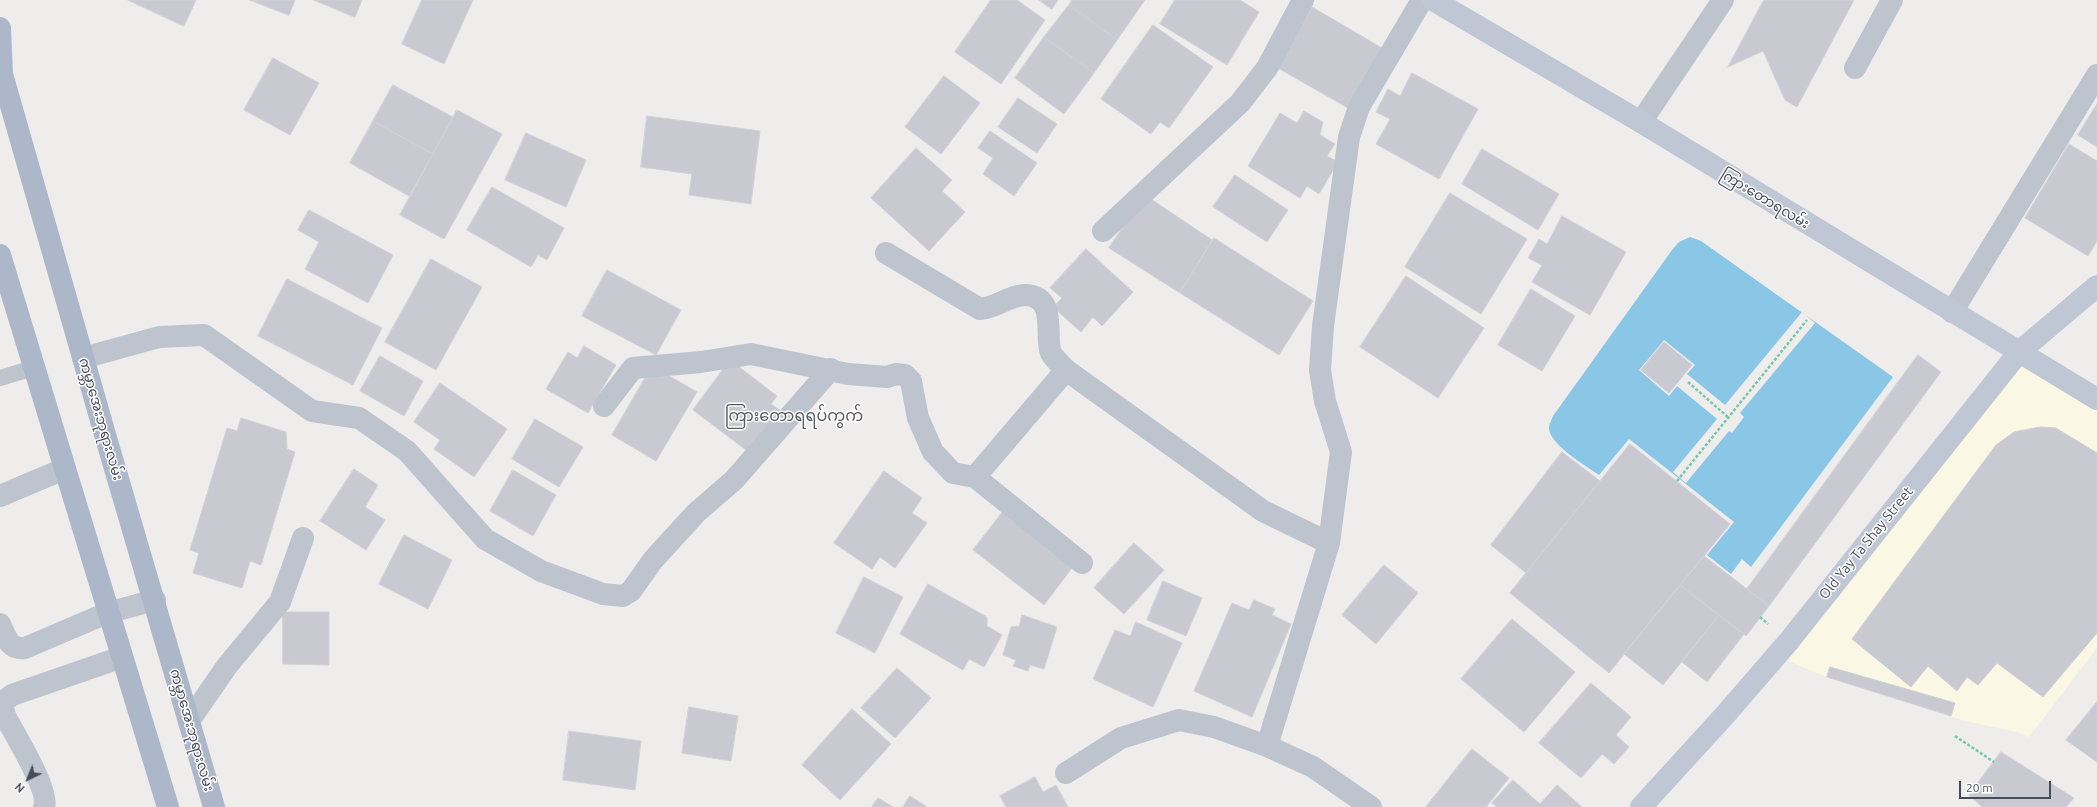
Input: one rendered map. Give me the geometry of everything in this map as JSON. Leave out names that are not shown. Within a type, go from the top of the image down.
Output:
[{"type":"main road","name":"ကြားတောရလမ်း","points":[[1435,1],[1641,122],[2097,399]]},
{"type":"main road","name":"ကမ္ဘာအေးဘုရားလမ်း","points":[[0,28],[1,74],[214,807]]},
{"type":"main road","points":[[0,255],[107,614],[122,657],[168,807]]},
{"type":"main road","name":"Old Yay Ta Shay Street","points":[[1641,807],[1725,715],[1789,641],[2019,352],[2097,286]]},
{"type":"street","points":[[1103,231],[1240,103],[1267,68],[1303,0]]},
{"type":"street","points":[[1641,122],[1723,0]]},
{"type":"street","points":[[1855,68],[1892,0]]},
{"type":"street","points":[[1267,746],[1329,543],[1342,452],[1325,401],[1320,370],[1323,326],[1349,137],[1359,106],[1435,1]]},
{"type":"street","points":[[1952,312],[2097,75]]},
{"type":"street","points":[[886,253],[980,309],[989,309],[1013,297],[1025,295],[1036,298],[1047,311],[1050,323],[1051,353],[1066,370],[1263,512],[1329,543]]},
{"type":"street","points":[[83,358],[159,337],[204,335],[312,411],[359,418],[406,451],[485,539],[541,571],[603,594],[623,596],[631,591],[654,560],[696,513],[734,480],[831,369]]},
{"type":"street","points":[[604,406],[628,372],[639,367],[701,362],[751,354],[864,375],[887,377],[896,374],[905,375],[911,381],[918,418],[933,452],[953,473],[975,477],[1082,563]]},
{"type":"street","points":[[975,477],[1066,370]]},
{"type":"street","points":[[0,496],[64,469]]},
{"type":"street","points":[[189,721],[227,666],[280,602],[303,538]]},
{"type":"street","points":[[0,624],[10,646],[17,649],[25,648],[107,614],[155,600]]},
{"type":"street","points":[[44,807],[46,802],[41,784],[6,716],[2,703],[12,695],[122,657]]},
{"type":"street","points":[[1066,773],[1121,738],[1179,720],[1214,727],[1267,746],[1313,767],[1371,807]]},
{"type":"lane","points":[[0,378],[33,368]]},
{"type":"path","points":[[1677,481],[1807,320]]},
{"type":"path","points":[[1688,382],[1728,418]]},
{"type":"path","points":[[1955,736],[1994,762]]},
{"type":"shaded area","points":[[2019,352],[2097,399],[2097,648],[2029,737],[2017,732],[1965,721],[1819,674],[1776,656]]},
{"type":"water","points":[[1690,237],[1701,241],[1893,377],[1751,567],[1742,559],[1731,574],[1707,555],[1734,522],[1629,439],[1599,475],[1561,448],[1555,441],[1549,428],[1553,416],[1672,250],[1679,242]]},
{"type":"pier","points":[[1802,312],[1815,323],[1740,413],[1744,417],[1732,433],[1729,431],[1686,483],[1673,472],[1717,419],[1677,386],[1669,396],[1639,370],[1664,340],[1695,365],[1687,374],[1725,405]]},
{"type":"building","points":[[128,0],[196,0],[184,26]]},
{"type":"building","points":[[250,0],[295,0],[289,15]]},
{"type":"building","points":[[314,0],[362,0],[355,17]]},
{"type":"building","points":[[422,0],[473,0],[444,64],[402,44]]},
{"type":"building","points":[[991,0],[1017,0],[1045,20],[1001,84],[955,52]]},
{"type":"building","points":[[1039,0],[1058,0],[1052,9]]},
{"type":"building","points":[[1072,0],[1145,0],[1117,40],[1069,5]]},
{"type":"building","points":[[1175,0],[1240,0],[1259,12],[1227,65],[1160,24]]},
{"type":"building","points":[[1764,0],[1854,0],[1797,107],[1785,100],[1763,51],[1728,67]]},
{"type":"building","points":[[1069,5],[1117,40],[1094,73],[1044,37]]},
{"type":"building","points":[[1312,7],[1382,48],[1348,108],[1278,68]]},
{"type":"building","points":[[1153,25],[1213,67],[1169,128],[1160,122],[1151,134],[1101,99]]},
{"type":"building","points":[[1044,37],[1094,73],[1064,114],[1015,78]]},
{"type":"building","points":[[273,58],[319,83],[290,135],[244,110]]},
{"type":"building","points":[[1412,73],[1478,109],[1439,179],[1376,144],[1390,119],[1376,112],[1388,89],[1400,96]]},
{"type":"building","points":[[944,76],[980,103],[941,154],[905,127]]},
{"type":"building","points":[[393,85],[453,117],[433,154],[373,121]]},
{"type":"building","points":[[1018,98],[1057,124],[1037,153],[998,127]]},
{"type":"building","points":[[2097,104],[2097,147],[2078,135]]},
{"type":"building","points":[[457,110],[502,134],[444,239],[400,215]]},
{"type":"building","points":[[1304,111],[1323,122],[1320,135],[1335,144],[1327,156],[1338,162],[1319,194],[1307,186],[1300,198],[1248,166],[1280,113],[1297,123]]},
{"type":"building","points":[[647,116],[760,131],[751,204],[689,195],[692,174],[641,167]]},
{"type":"building","points":[[373,121],[433,154],[409,196],[350,163]]},
{"type":"building","points":[[990,131],[1037,163],[1014,196],[983,174],[993,158],[978,148]]},
{"type":"building","points":[[526,133],[586,160],[566,207],[505,180]]},
{"type":"building","points":[[2069,144],[2097,161],[2097,241],[2088,256],[2025,218]]},
{"type":"building","points":[[916,148],[952,180],[942,191],[965,212],[929,251],[871,198]]},
{"type":"building","points":[[1482,149],[1559,194],[1538,230],[1462,184]]},
{"type":"building","points":[[1235,175],[1288,210],[1267,242],[1213,207]]},
{"type":"building","points":[[492,187],[564,228],[547,260],[538,255],[531,267],[467,230]]},
{"type":"building","points":[[1450,193],[1527,239],[1481,314],[1405,267]]},
{"type":"building","points":[[1145,195],[1212,240],[1180,293],[1109,248]]},
{"type":"building","points":[[309,210],[393,255],[368,303],[305,269],[319,242],[298,230]]},
{"type":"building","points":[[1562,216],[1626,252],[1590,315],[1532,282],[1542,265],[1528,258],[1539,239],[1547,244]]},
{"type":"building","points":[[1214,238],[1313,301],[1279,355],[1180,293]]},
{"type":"building","points":[[1086,249],[1133,292],[1102,326],[1093,317],[1081,332],[1053,307],[1062,298],[1050,288]]},
{"type":"building","points":[[431,259],[482,287],[436,370],[385,342]]},
{"type":"building","points":[[607,270],[681,310],[656,355],[582,316]]},
{"type":"building","points":[[1406,276],[1484,328],[1438,398],[1360,347]]},
{"type":"building","points":[[287,279],[382,328],[353,385],[258,336]]},
{"type":"building","points":[[1531,289],[1575,316],[1542,371],[1498,345]]},
{"type":"building","points":[[1664,342],[1692,365],[1669,393],[1641,370]]},
{"type":"building","points":[[584,346],[616,365],[588,413],[546,389],[568,352],[577,358]]},
{"type":"building","points":[[1918,355],[1941,372],[1769,606],[1747,589]]},
{"type":"building","points":[[380,356],[423,381],[404,416],[360,391]]},
{"type":"building","points":[[730,360],[777,396],[771,404],[781,411],[750,453],[693,410]]},
{"type":"building","points":[[652,366],[697,392],[656,461],[612,435]]},
{"type":"building","points":[[440,383],[507,429],[474,477],[434,449],[440,440],[414,422]]},
{"type":"building","points":[[241,418],[286,432],[287,449],[295,452],[261,565],[250,561],[242,588],[193,573],[199,553],[190,550],[227,428],[237,431]]},
{"type":"building","points":[[535,419],[583,447],[559,487],[512,459]]},
{"type":"building","points":[[2041,427],[2056,428],[2097,453],[2097,633],[2043,697],[1997,663],[1978,685],[1967,677],[1957,691],[1928,666],[1911,687],[1852,639],[1996,445],[2014,432]]},
{"type":"building","points":[[1630,444],[1730,524],[1609,673],[1510,593]]},
{"type":"building","points":[[1562,452],[1600,481],[1526,573],[1491,545]]},
{"type":"building","points":[[354,469],[378,485],[365,507],[385,520],[366,550],[320,521]]},
{"type":"building","points":[[513,470],[556,495],[533,536],[490,511]]},
{"type":"building","points":[[884,471],[922,498],[912,513],[927,523],[895,568],[880,557],[872,569],[834,543]]},
{"type":"building","points":[[1005,509],[1075,564],[1044,605],[973,550]]},
{"type":"building","points":[[404,535],[452,560],[428,609],[379,584]]},
{"type":"building","points":[[1134,543],[1164,570],[1124,614],[1094,588]]},
{"type":"building","points":[[1704,556],[1769,606],[1746,636],[1680,585]]},
{"type":"building","points":[[1384,565],[1418,593],[1376,644],[1342,615]]},
{"type":"building","points":[[864,577],[903,597],[875,653],[836,633]]},
{"type":"building","points":[[1163,581],[1202,598],[1186,636],[1147,620]]},
{"type":"building","points":[[928,584],[987,617],[987,626],[1002,635],[984,667],[969,659],[963,670],[900,634]]},
{"type":"building","points":[[1680,585],[1719,615],[1663,685],[1624,654]]},
{"type":"building","points":[[1254,600],[1275,609],[1272,615],[1291,624],[1252,717],[1194,691],[1232,603],[1249,610]]},
{"type":"building","points":[[283,612],[329,612],[329,665],[283,664]]},
{"type":"building","points":[[1022,615],[1057,627],[1044,669],[1030,665],[1028,671],[1013,666],[1016,660],[1003,655],[1011,627],[1019,626]]},
{"type":"building","points":[[1719,615],[1744,634],[1707,682],[1682,662]]},
{"type":"building","points":[[1512,619],[1575,672],[1524,732],[1461,679]]},
{"type":"building","points":[[1136,622],[1182,643],[1153,707],[1093,679],[1115,630],[1130,636]]},
{"type":"building","points":[[1830,667],[1955,703],[1951,716],[1827,677]]},
{"type":"building","points":[[897,668],[931,698],[895,738],[861,708]]},
{"type":"building","points":[[1591,683],[1631,717],[1616,735],[1629,747],[1614,764],[1602,754],[1581,778],[1539,743]]},
{"type":"building","points":[[2097,702],[2097,762],[2066,740]]},
{"type":"building","points":[[689,707],[738,716],[731,761],[682,753]]},
{"type":"building","points":[[852,709],[891,744],[840,800],[802,765]]},
{"type":"building","points":[[569,731],[641,741],[635,790],[563,780]]},
{"type":"building","points":[[1472,749],[1509,778],[1486,807],[1426,807]]},
{"type":"building","points":[[2001,752],[2074,798],[2066,807],[1982,807],[1969,795]]},
{"type":"building","points":[[1035,777],[1043,792],[1056,785],[1068,807],[1006,807],[1000,796]]},
{"type":"building","points":[[1513,780],[1540,804],[1557,785],[1582,807],[1497,807],[1492,803]]},
{"type":"building","points":[[910,796],[927,807],[903,807]]},
{"type":"building","points":[[878,798],[893,807],[872,807]]},
{"type":"district","name":"ကြားတောရရပ်ကွက်","points":[[794,416]]}]
